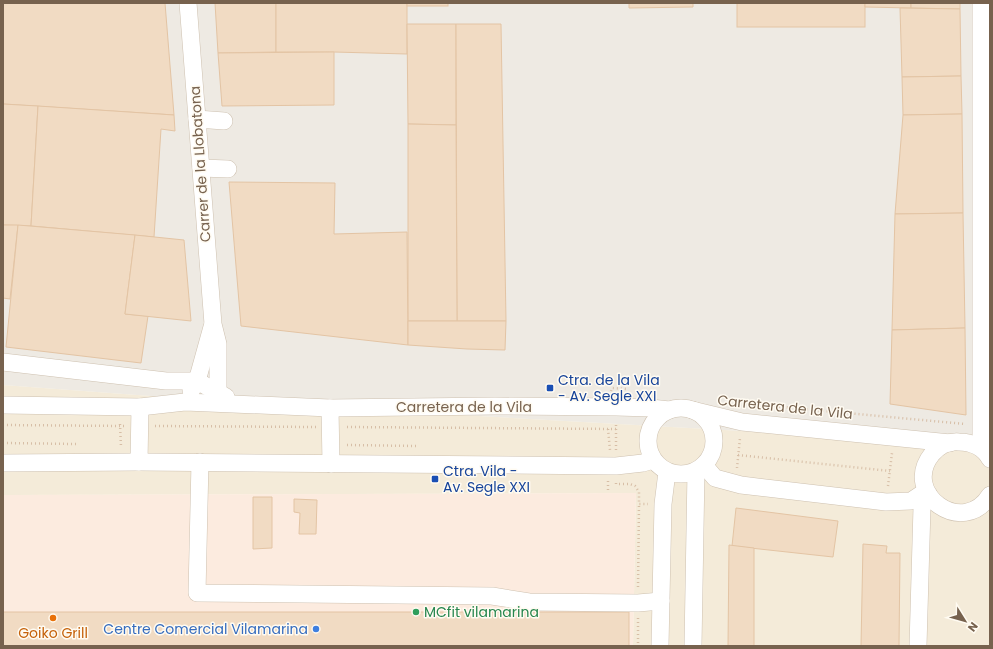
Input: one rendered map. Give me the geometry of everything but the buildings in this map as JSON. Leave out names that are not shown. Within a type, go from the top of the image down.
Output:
[{"type":"street","name":"Carrer de la Llobatona","points":[[188,3],[213,324],[218,344],[218,393]]},
{"type":"street","points":[[981,3],[987,455]]},
{"type":"street","points":[[197,119],[224,120]]},
{"type":"street","points":[[201,168],[228,169]]},
{"type":"street","name":"Carrer de la Llobatona","points":[[184,402],[197,381],[213,324]]},
{"type":"street","points":[[3,362],[166,381],[197,381],[240,404]]},
{"type":"street","name":"Carretera de la Vila","points":[[3,405],[140,407],[184,402],[330,408],[487,406],[616,407],[669,410]]},
{"type":"street","points":[[139,462],[140,407]]},
{"type":"street","points":[[330,408],[330,464]]},
{"type":"street","points":[[684,408],[692,410],[700,414],[712,429],[714,439],[710,457],[700,468],[689,473],[674,474],[667,472],[653,460],[650,454],[648,446],[649,432],[657,418],[669,410],[684,408]]},
{"type":"street","name":"Carretera de la Vila","points":[[692,410],[742,422],[950,443],[963,442],[975,445],[987,455]]},
{"type":"street","points":[[950,443],[937,449],[928,461],[924,476],[924,483],[928,493],[936,504],[947,510],[990,514]]},
{"type":"street","points":[[3,462],[200,462],[616,466],[643,463],[653,460]]},
{"type":"street","points":[[200,462],[197,593],[492,596],[529,602],[638,603],[661,601]]},
{"type":"street","points":[[700,468],[715,478],[741,485],[886,502],[910,501],[928,493]]},
{"type":"street","points":[[693,646],[700,468]]},
{"type":"street","points":[[660,646],[663,504],[667,472]]},
{"type":"street","points":[[918,646],[922,507],[928,493]]},
{"type":"street","points":[[970,511],[983,504],[990,495]]},
{"type":"path","points":[[611,393],[612,388],[627,389]]},
{"type":"path","name":"Carretera de la Vila","points":[[736,403],[970,425]]},
{"type":"path","points":[[120,449],[121,421]]},
{"type":"path","points":[[3,425],[616,429],[616,452]]},
{"type":"path","points":[[608,429],[610,450]]},
{"type":"path","points":[[736,473],[740,436]]},
{"type":"path","points":[[3,443],[82,444]]},
{"type":"path","points":[[113,445],[128,445]]},
{"type":"path","points":[[888,490],[892,452]]},
{"type":"path","points":[[738,455],[890,471]]},
{"type":"path","points":[[608,479],[608,491]]},
{"type":"path","points":[[620,484],[630,484],[635,486],[639,492],[638,646]]},
{"type":"path","points":[[639,504],[648,504]]},
{"type":"shaded area","points":[[3,3],[990,3],[990,445],[231,402],[3,385]]},
{"type":"shaded area","points":[[3,385],[231,402],[990,445],[990,646],[633,646],[636,493],[3,495]]},
{"type":"shaded area","points":[[636,493],[633,646],[3,646],[3,495]]},
{"type":"place","name":"Ctra. de la Vila - Av. Segle XXI","points":[[550,388]]},
{"type":"place","name":"Ctra. Vila - Av. Segle XXI","points":[[435,479]]},
{"type":"place","name":"MCfit vilamarina","points":[[416,612]]},
{"type":"place","name":"Goiko Grill","points":[[53,618]]},
{"type":"place","name":"Centre Comercial Vilamarina","points":[[316,629]]}]
